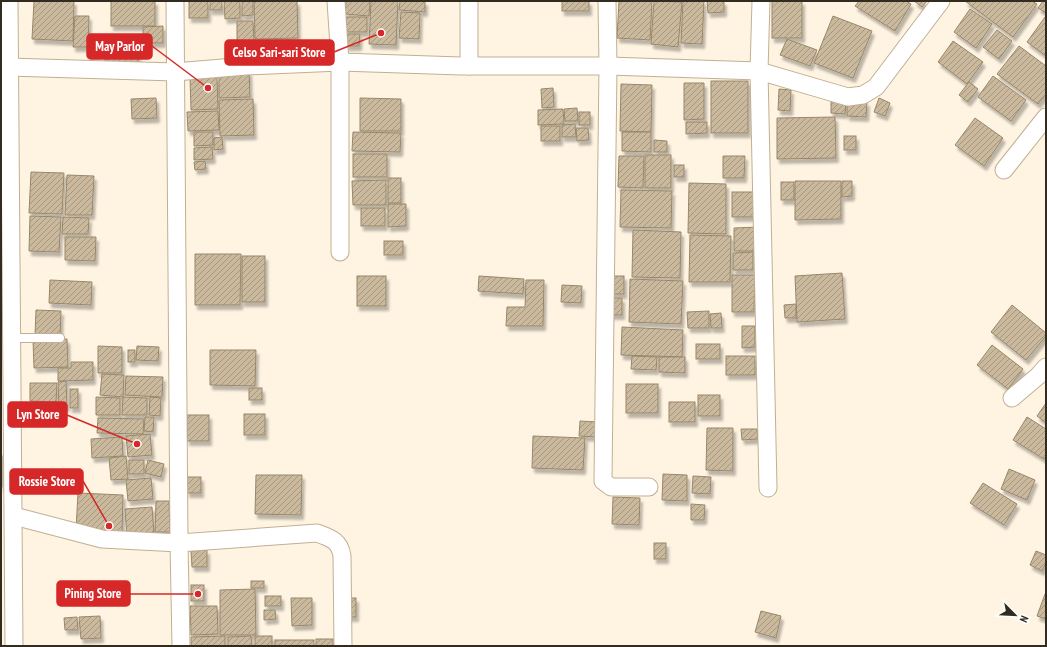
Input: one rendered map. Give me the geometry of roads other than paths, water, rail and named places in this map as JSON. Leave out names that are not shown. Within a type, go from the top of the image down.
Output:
[{"type":"street","points":[[9,1],[8,67],[14,516],[14,646]]},
{"type":"street","points":[[175,1],[181,646]]},
{"type":"street","points":[[336,1],[340,62],[340,252]]},
{"type":"street","points":[[469,1],[469,66]]},
{"type":"street","points":[[607,1],[608,66],[603,481],[611,487],[649,487]]},
{"type":"street","points":[[761,1],[759,71],[768,488]]},
{"type":"street","points":[[8,67],[175,72],[246,66],[340,62],[469,66],[608,66],[759,71],[848,97],[863,95],[876,88],[941,1]]},
{"type":"street","points":[[1004,170],[1046,117]]},
{"type":"street","points":[[1012,398],[1046,368]]},
{"type":"street","points":[[14,516],[102,539],[179,543],[317,533],[332,539],[341,547],[343,646]]},
{"type":"lane","points":[[12,338],[60,338]]},
{"type":"place","name":"Celso Sari-sari Store","points":[[381,33]]},
{"type":"place","name":"May Parlor","points":[[208,88]]},
{"type":"place","name":"Lyn Store","points":[[137,444]]},
{"type":"place","name":"Rossie Store","points":[[109,526]]},
{"type":"place","name":"Pining Store","points":[[198,594]]}]
